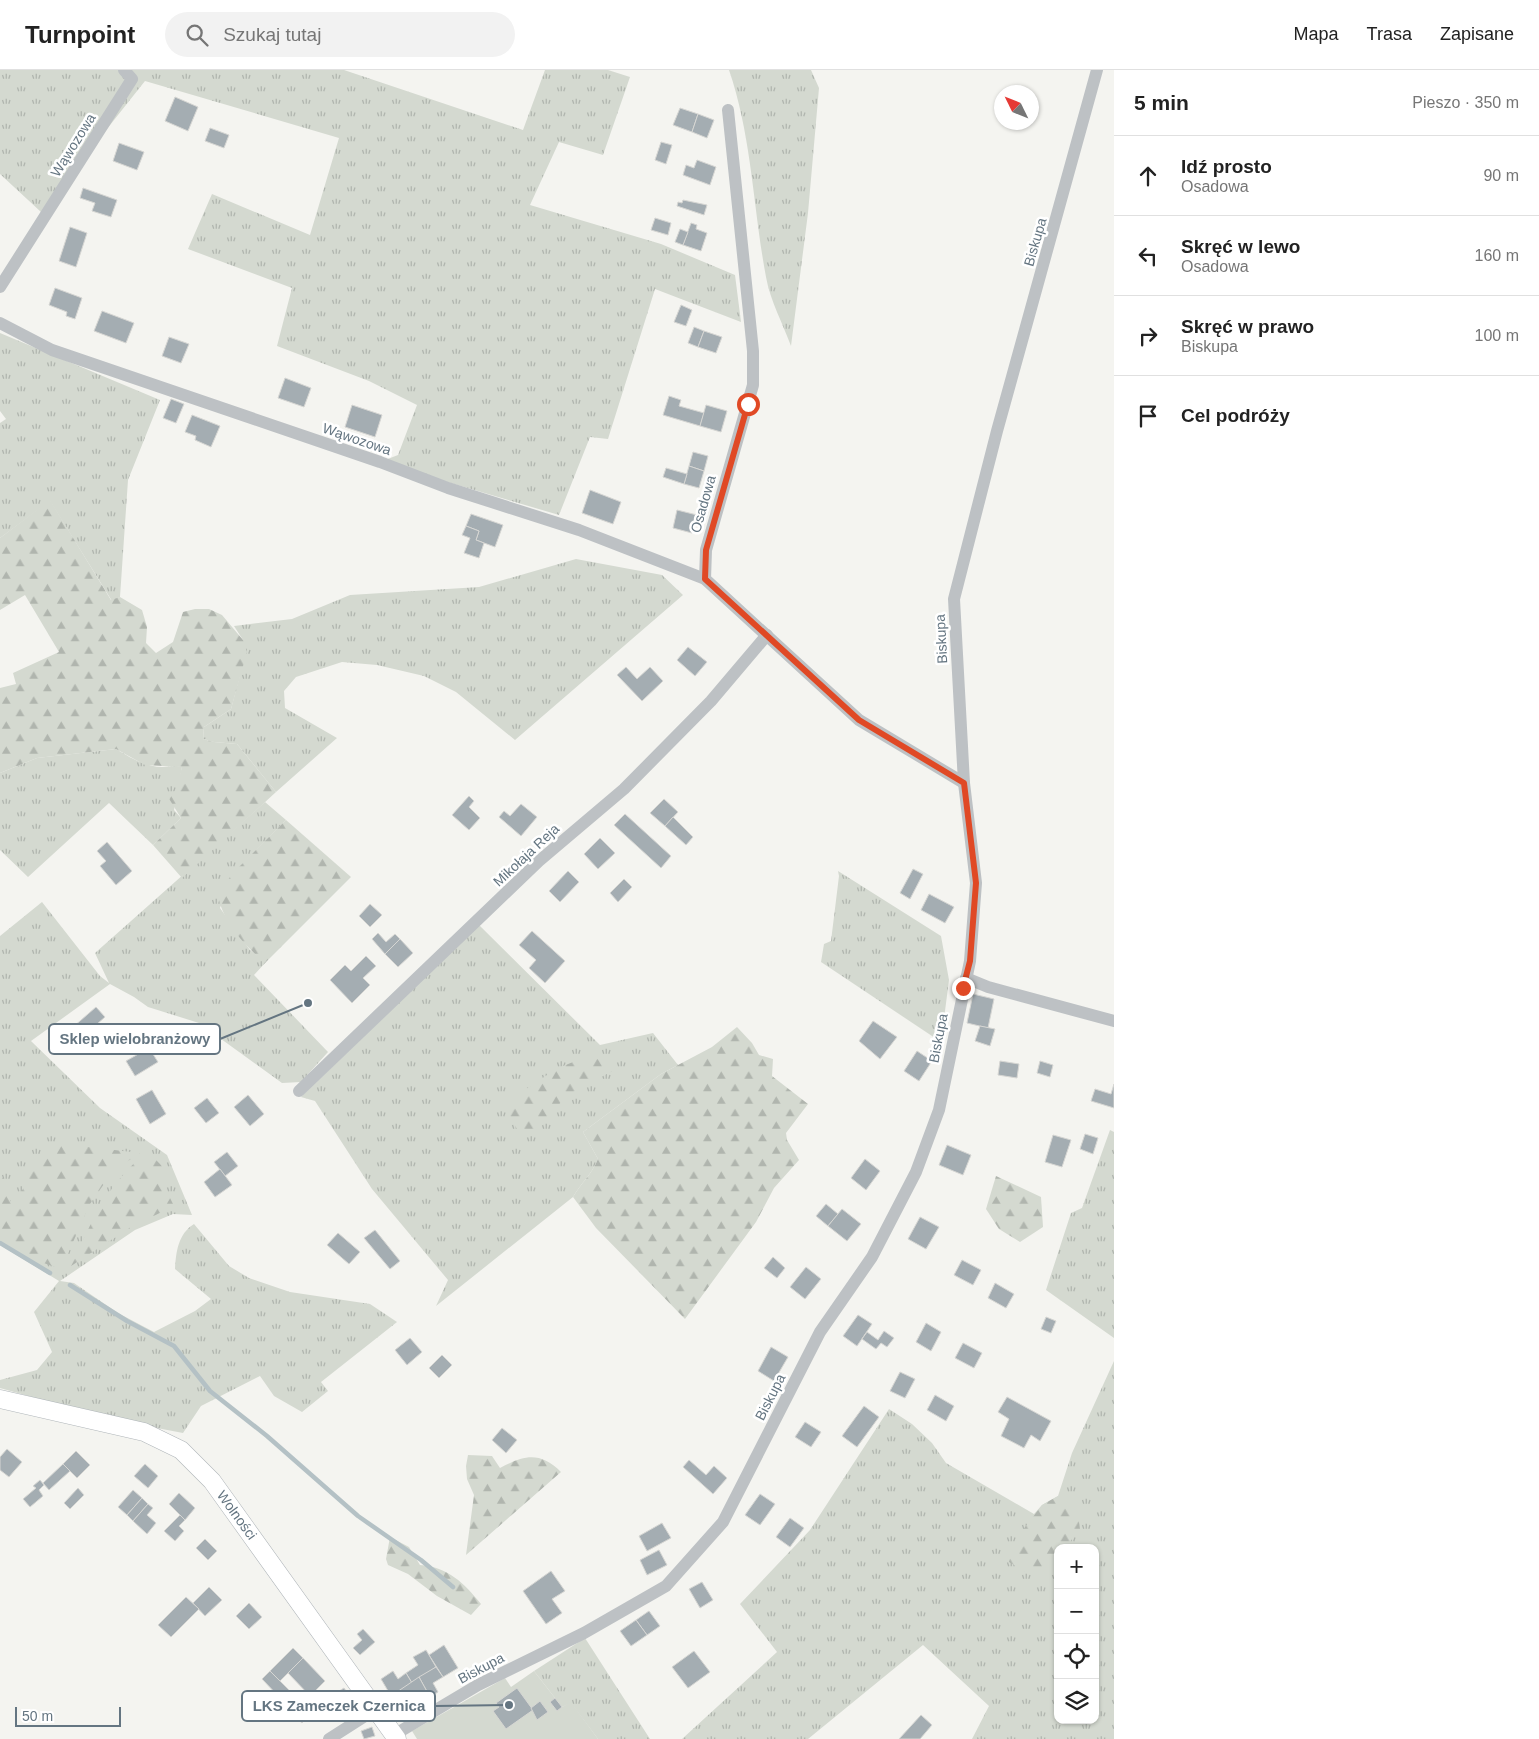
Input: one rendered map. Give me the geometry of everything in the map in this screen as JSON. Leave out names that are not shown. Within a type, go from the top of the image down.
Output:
[{"type":"street","name":"Wąwozowa","points":[[0,287],[132,79],[124,70]]},
{"type":"street","name":"Biskupa","points":[[396,1737],[478,1685],[584,1633],[666,1586],[723,1522],[820,1332],[872,1257],[916,1172],[939,1110],[970,961],[976,883],[964,783],[954,599],[997,431],[1097,70]]},
{"type":"street","name":"Osadowa","points":[[705,579],[706,550],[753,385],[753,351],[728,110]]},
{"type":"street","name":"Wąwozowa","points":[[0,323],[52,350],[380,462],[448,488],[579,530],[705,579]]},
{"type":"street","points":[[705,579],[859,720],[964,783]]},
{"type":"street","name":"Mikołaja Reja","points":[[300,1091],[539,861],[624,789],[711,701],[767,635]]},
{"type":"street","points":[[966,978],[988,987],[1114,1021]]},
{"type":"street","name":"Wolności","points":[[0,1399],[144,1432],[181,1450],[212,1481],[396,1737]]},
{"type":"street","points":[[329,1739],[376,1709]]},
{"type":"green space","points":[[0,70],[344,70],[523,130],[545,70],[608,70],[630,77],[603,155],[559,142],[530,205],[661,244],[735,275],[741,322],[655,289],[608,439],[590,437],[559,515],[380,462],[398,455],[417,405],[369,381],[277,346],[292,288],[188,249],[212,194],[310,235],[339,138],[145,81],[41,212],[0,174]]},
{"type":"green space","points":[[729,70],[811,70],[819,88],[808,213],[791,346],[768,286],[743,121]]},
{"type":"green space","points":[[0,333],[160,400],[128,480],[120,597],[112,601],[50,501],[0,538],[0,423],[6,419],[0,411]]},
{"type":"green space","points":[[50,500],[111,600],[120,597],[142,610],[147,627],[146,643],[156,653],[173,642],[183,612],[195,609],[209,609],[222,615],[243,640],[247,652],[231,709],[204,727],[203,739],[237,744],[276,792],[182,878],[153,845],[181,818],[168,797],[176,790],[182,767],[145,765],[116,749],[37,758],[0,773],[0,688],[16,684],[13,673],[59,652],[25,595],[0,610],[0,538]]},
{"type":"green space","points":[[576,559],[662,575],[683,595],[515,740],[456,692],[424,676],[377,665],[342,662],[296,677],[284,691],[285,708],[337,738],[276,792],[237,744],[203,739],[204,727],[231,709],[240,675],[243,640],[234,626],[292,619],[350,595],[479,587]]},
{"type":"green space","points":[[116,749],[132,758],[156,767],[182,767],[174,810],[181,818],[153,845],[109,803],[28,877],[0,850],[0,773],[37,758]]},
{"type":"green space","points":[[265,802],[286,820],[233,874],[220,908],[250,950],[266,962],[254,975],[328,1052],[301,1082],[282,1083],[199,1023],[148,1007],[110,984],[31,1041],[100,1108],[167,1155],[192,1215],[173,1214],[135,1230],[60,1281],[74,1283],[118,1313],[154,1332],[195,1311],[211,1299],[175,1269],[177,1250],[181,1238],[194,1224],[229,1266],[249,1278],[290,1292],[370,1304],[397,1322],[321,1382],[328,1391],[302,1412],[274,1396],[260,1376],[201,1406],[183,1433],[110,1419],[0,1388],[0,1380],[37,1370],[52,1352],[34,1312],[59,1281],[0,1245],[0,936],[42,902],[100,976],[109,983],[95,953]]},
{"type":"green space","points":[[286,820],[351,877],[265,963],[250,949],[229,923],[220,905],[218,895],[232,874]]},
{"type":"green space","points":[[838,871],[941,936],[949,980],[941,1042],[821,962],[824,944],[831,941]]},
{"type":"green space","points":[[479,925],[600,1045],[653,1033],[678,1065],[661,1074],[583,1132],[598,1159],[573,1197],[436,1306],[448,1280],[372,1189],[315,1101],[301,1097]]},
{"type":"green space","points":[[737,1027],[752,1043],[759,1055],[773,1059],[772,1076],[808,1104],[786,1133],[787,1140],[799,1160],[774,1188],[756,1222],[685,1319],[596,1228],[573,1197],[598,1159],[583,1132],[661,1074],[712,1047]]},
{"type":"green space","points":[[590,1055],[616,1069],[566,1096],[536,1133],[517,1129],[508,1113],[511,1099],[556,1069]]},
{"type":"green space","points":[[1110,1130],[1114,1132],[1114,1338],[1046,1290],[1071,1213],[1082,1208]]},
{"type":"green space","points":[[46,1142],[140,1153],[113,1171],[90,1204],[61,1269],[35,1260],[0,1239],[0,1170],[13,1209]]},
{"type":"green space","points":[[143,1155],[154,1158],[164,1168],[162,1182],[174,1206],[131,1227],[71,1266],[93,1220],[109,1193],[130,1167]]},
{"type":"green space","points":[[996,1176],[1041,1197],[1043,1227],[1020,1242],[999,1229],[986,1209]]},
{"type":"green space","points":[[1114,1361],[1114,1739],[972,1739],[989,1706],[923,1645],[808,1739],[682,1739],[777,1652],[740,1604],[810,1530],[889,1409],[912,1424],[932,1443],[946,1463],[1034,1514],[1042,1505],[1058,1496],[1072,1453]]},
{"type":"green space","points":[[468,1455],[492,1456],[500,1468],[524,1458],[539,1458],[553,1465],[561,1472],[466,1555],[474,1495],[467,1479],[466,1466]]},
{"type":"green space","points":[[1058,1496],[1077,1508],[1080,1529],[1068,1544],[1054,1544],[1054,1562],[1039,1580],[1009,1562],[1013,1543],[1042,1505]]},
{"type":"green space","points":[[390,1537],[409,1547],[420,1565],[439,1569],[455,1577],[481,1604],[471,1615],[437,1596],[408,1574],[388,1565],[386,1559]]},
{"type":"green space","points":[[585,1638],[650,1739],[598,1739],[571,1703],[562,1707],[534,1671]]},
{"type":"green space","points":[[534,1671],[562,1707],[571,1702],[598,1739],[417,1739],[412,1731],[505,1678],[511,1687]]},
{"type":"building","points":[[175,97],[198,107],[188,131],[165,121]]},
{"type":"building","points":[[680,108],[698,114],[692,132],[673,125]]},
{"type":"building","points":[[698,114],[714,120],[707,138],[692,132]]},
{"type":"building","points":[[210,128],[229,135],[224,148],[205,141]]},
{"type":"building","points":[[661,142],[672,145],[666,164],[655,160]]},
{"type":"building","points":[[119,143],[144,152],[137,170],[113,161]]},
{"type":"building","points":[[697,160],[716,167],[710,185],[683,175],[686,165],[694,168]]},
{"type":"building","points":[[83,188],[117,200],[111,217],[92,211],[95,203],[80,198]]},
{"type":"building","points":[[683,200],[707,205],[704,215],[677,206],[678,202],[682,203]]},
{"type":"building","points":[[655,218],[671,223],[668,235],[651,230]]},
{"type":"building","points":[[691,223],[697,225],[696,229],[707,233],[701,251],[683,245]]},
{"type":"building","points":[[70,227],[87,233],[76,267],[59,261]]},
{"type":"building","points":[[680,229],[688,232],[683,245],[675,242]]},
{"type":"building","points":[[55,288],[82,298],[75,319],[66,316],[67,312],[49,305]]},
{"type":"building","points":[[681,305],[692,310],[686,326],[674,322]]},
{"type":"building","points":[[102,311],[134,323],[126,343],[94,331]]},
{"type":"building","points":[[694,327],[704,331],[698,347],[688,343]]},
{"type":"building","points":[[704,331],[722,337],[716,353],[698,347]]},
{"type":"building","points":[[169,337],[189,344],[181,363],[162,356]]},
{"type":"building","points":[[285,378],[311,388],[304,407],[278,398]]},
{"type":"building","points":[[669,396],[681,400],[679,406],[704,413],[700,426],[663,415]]},
{"type":"building","points":[[171,399],[184,404],[176,423],[163,418]]},
{"type":"building","points":[[352,405],[382,415],[375,437],[345,427]]},
{"type":"building","points":[[706,405],[727,411],[721,432],[700,426]]},
{"type":"building","points":[[192,415],[220,426],[211,447],[195,440],[196,436],[185,432]]},
{"type":"building","points":[[693,452],[708,456],[704,471],[689,466]]},
{"type":"building","points":[[689,466],[704,471],[699,488],[684,484]]},
{"type":"building","points":[[666,468],[687,474],[684,484],[663,477]]},
{"type":"building","points":[[590,490],[621,502],[613,524],[582,513]]},
{"type":"building","points":[[677,510],[697,515],[692,533],[673,528]]},
{"type":"building","points":[[471,514],[503,525],[495,547],[476,540],[479,531],[466,526]]},
{"type":"building","points":[[466,526],[479,531],[476,540],[484,543],[479,558],[464,553],[470,538],[462,535]]},
{"type":"building","points":[[688,647],[707,662],[695,676],[677,660]]},
{"type":"building","points":[[626,667],[637,679],[650,667],[663,681],[642,701],[617,675]]},
{"type":"building","points":[[469,796],[474,801],[469,807],[480,818],[469,830],[452,815]]},
{"type":"building","points":[[664,799],[678,812],[665,826],[650,813]]},
{"type":"building","points":[[521,804],[537,817],[521,836],[499,817],[504,811],[510,816]]},
{"type":"building","points":[[625,814],[671,856],[661,868],[614,825]]},
{"type":"building","points":[[673,817],[693,837],[686,845],[665,826]]},
{"type":"building","points":[[600,838],[615,853],[598,869],[584,854]]},
{"type":"building","points":[[107,842],[132,871],[116,885],[100,866],[106,861],[97,851]]},
{"type":"building","points":[[913,869],[923,874],[910,899],[900,893]]},
{"type":"building","points":[[568,871],[579,882],[560,902],[549,891]]},
{"type":"building","points":[[624,879],[632,887],[618,902],[610,893]]},
{"type":"building","points":[[929,894],[954,907],[945,923],[921,910]]},
{"type":"building","points":[[370,904],[382,915],[370,927],[359,916]]},
{"type":"building","points":[[532,931],[565,961],[545,983],[529,968],[536,960],[519,945]]},
{"type":"building","points":[[378,933],[386,942],[395,934],[400,939],[385,954],[372,939]]},
{"type":"building","points":[[400,939],[413,953],[398,967],[385,954]]},
{"type":"building","points":[[366,956],[376,966],[363,978],[370,985],[352,1003],[330,980],[345,965],[351,971]]},
{"type":"building","points":[[973,994],[994,999],[988,1028],[967,1023]]},
{"type":"building","points":[[96,1007],[105,1017],[89,1031],[93,1035],[85,1042],[72,1028]]},
{"type":"building","points":[[873,1021],[897,1037],[880,1059],[859,1041]]},
{"type":"building","points":[[980,1026],[995,1029],[990,1046],[975,1041]]},
{"type":"building","points":[[149,1048],[158,1062],[135,1076],[126,1061]]},
{"type":"building","points":[[917,1051],[932,1061],[919,1081],[904,1071]]},
{"type":"building","points":[[1000,1061],[1019,1064],[1017,1078],[998,1075]]},
{"type":"building","points":[[1040,1061],[1053,1065],[1050,1077],[1037,1073]]},
{"type":"building","points":[[1114,1084],[1114,1108],[1091,1101],[1095,1089],[1111,1094]]},
{"type":"building","points":[[152,1090],[166,1114],[150,1124],[136,1099]]},
{"type":"building","points":[[248,1095],[264,1114],[250,1126],[234,1107]]},
{"type":"building","points":[[207,1098],[219,1113],[206,1123],[194,1108]]},
{"type":"building","points":[[1085,1134],[1098,1138],[1093,1154],[1080,1149]]},
{"type":"building","points":[[1053,1135],[1071,1140],[1062,1167],[1045,1162]]},
{"type":"building","points":[[947,1145],[971,1155],[963,1175],[939,1165]]},
{"type":"building","points":[[227,1152],[238,1166],[225,1176],[214,1162]]},
{"type":"building","points":[[865,1159],[880,1171],[866,1190],[851,1178]]},
{"type":"building","points":[[220,1169],[232,1185],[215,1197],[204,1182]]},
{"type":"building","points":[[826,1204],[838,1214],[828,1226],[816,1216]]},
{"type":"building","points":[[842,1209],[861,1224],[847,1241],[828,1226]]},
{"type":"building","points":[[920,1217],[939,1227],[926,1249],[908,1239]]},
{"type":"building","points":[[375,1230],[400,1261],[390,1269],[364,1238]]},
{"type":"building","points":[[338,1233],[360,1252],[349,1264],[327,1245]]},
{"type":"building","points":[[773,1257],[785,1268],[777,1278],[764,1268]]},
{"type":"building","points":[[962,1260],[981,1270],[973,1285],[954,1275]]},
{"type":"building","points":[[806,1267],[821,1279],[805,1299],[790,1287]]},
{"type":"building","points":[[995,1283],[1014,1294],[1006,1308],[988,1298]]},
{"type":"building","points":[[858,1315],[872,1324],[857,1346],[843,1336]]},
{"type":"building","points":[[1046,1317],[1056,1321],[1051,1333],[1041,1329]]},
{"type":"building","points":[[926,1323],[941,1332],[931,1351],[916,1342]]},
{"type":"building","points":[[884,1331],[894,1338],[887,1347],[881,1343],[876,1349],[862,1339],[867,1332],[878,1340]]},
{"type":"building","points":[[410,1338],[422,1352],[407,1365],[395,1350]]},
{"type":"building","points":[[963,1343],[982,1353],[974,1368],[955,1358]]},
{"type":"building","points":[[771,1347],[788,1357],[774,1381],[758,1371]]},
{"type":"building","points":[[442,1355],[452,1365],[439,1378],[429,1368]]},
{"type":"building","points":[[900,1372],[915,1379],[905,1398],[890,1391]]},
{"type":"building","points":[[935,1395],[954,1406],[946,1421],[927,1410]]},
{"type":"building","points":[[1007,1397],[1051,1421],[1040,1441],[1031,1435],[1024,1448],[1001,1436],[1009,1419],[998,1412]]},
{"type":"building","points":[[864,1406],[879,1417],[857,1447],[842,1436]]},
{"type":"building","points":[[805,1422],[821,1432],[811,1447],[795,1437]]},
{"type":"building","points":[[502,1428],[517,1440],[506,1453],[492,1440]]},
{"type":"building","points":[[7,1449],[22,1462],[9,1477],[0,1470],[0,1457]]},
{"type":"building","points":[[76,1451],[90,1465],[77,1478],[63,1464]]},
{"type":"building","points":[[689,1460],[706,1475],[714,1466],[727,1478],[713,1494],[683,1467]]},
{"type":"building","points":[[63,1464],[70,1471],[49,1490],[43,1483]]},
{"type":"building","points":[[145,1464],[158,1476],[148,1488],[134,1476]]},
{"type":"building","points":[[40,1480],[44,1485],[39,1490],[43,1496],[30,1507],[23,1499],[36,1488],[33,1486]]},
{"type":"building","points":[[78,1488],[84,1495],[70,1509],[64,1503]]},
{"type":"building","points":[[133,1490],[142,1498],[127,1515],[118,1507]]},
{"type":"building","points":[[179,1493],[195,1508],[185,1520],[169,1504]]},
{"type":"building","points":[[760,1494],[775,1504],[760,1525],[745,1515]]},
{"type":"building","points":[[142,1498],[148,1504],[133,1521],[127,1515]]},
{"type":"building","points":[[148,1504],[153,1508],[147,1515],[156,1523],[147,1534],[133,1521]]},
{"type":"building","points":[[180,1515],[185,1520],[179,1526],[184,1531],[175,1541],[164,1531]]},
{"type":"building","points":[[790,1518],[804,1528],[790,1547],[776,1537]]},
{"type":"building","points":[[662,1523],[671,1538],[647,1551],[639,1536]]},
{"type":"building","points":[[205,1539],[217,1551],[208,1560],[196,1548]]},
{"type":"building","points":[[659,1550],[667,1565],[647,1575],[640,1560]]},
{"type":"building","points":[[551,1571],[565,1591],[552,1599],[562,1613],[546,1624],[523,1591]]},
{"type":"building","points":[[702,1582],[713,1600],[700,1608],[689,1589]]},
{"type":"building","points":[[209,1587],[222,1600],[205,1616],[193,1603]]},
{"type":"building","points":[[186,1597],[199,1609],[171,1637],[158,1625]]},
{"type":"building","points":[[249,1603],[262,1617],[249,1629],[236,1616]]},
{"type":"building","points":[[649,1611],[660,1626],[647,1635],[636,1620]]},
{"type":"building","points":[[636,1620],[647,1635],[631,1646],[620,1631]]},
{"type":"building","points":[[363,1629],[375,1642],[360,1655],[353,1648],[362,1640],[357,1634]]},
{"type":"building","points":[[444,1645],[458,1668],[443,1677],[429,1655]]},
{"type":"building","points":[[293,1648],[303,1658],[280,1681],[270,1671]]},
{"type":"building","points":[[426,1650],[436,1667],[412,1683],[406,1673],[418,1665],[413,1657]]},
{"type":"building","points":[[694,1651],[710,1672],[688,1688],[672,1667]]},
{"type":"building","points":[[303,1658],[325,1681],[310,1696],[288,1673]]},
{"type":"building","points":[[436,1667],[443,1677],[433,1683],[438,1692],[430,1697],[419,1677]]},
{"type":"building","points":[[270,1671],[290,1691],[281,1699],[262,1679]]},
{"type":"building","points":[[393,1671],[398,1679],[406,1673],[412,1683],[391,1696],[381,1679]]},
{"type":"building","points":[[419,1677],[430,1697],[402,1713],[391,1696]]},
{"type":"building","points":[[344,1688],[359,1710],[343,1721],[328,1698]]},
{"type":"building","points":[[517,1688],[533,1710],[506,1729],[493,1711],[499,1707],[496,1703]]},
{"type":"building","points":[[555,1698],[562,1707],[557,1711],[550,1702]]},
{"type":"building","points":[[540,1701],[548,1712],[537,1720],[531,1708]]},
{"type":"building","points":[[301,1703],[312,1713],[302,1723],[291,1713]]},
{"type":"building","points":[[921,1715],[932,1725],[920,1739],[899,1739]]},
{"type":"building","points":[[372,1727],[375,1736],[364,1739],[361,1731]]},
{"type":"waterway","points":[[0,1243],[50,1273]]},
{"type":"waterway","points":[[70,1285],[127,1321],[174,1346],[210,1391],[267,1436],[358,1516],[421,1560],[453,1587]]},
{"type":"place","name":"Sklep wielobranżowy","points":[[308,1003]]},
{"type":"place","name":"LKS Zameczek Czernica","points":[[509,1705]]},
{"type":"route","points":[[748,404],[706,550],[705,579],[859,720],[964,783],[976,883],[970,961],[963,988]]}]
